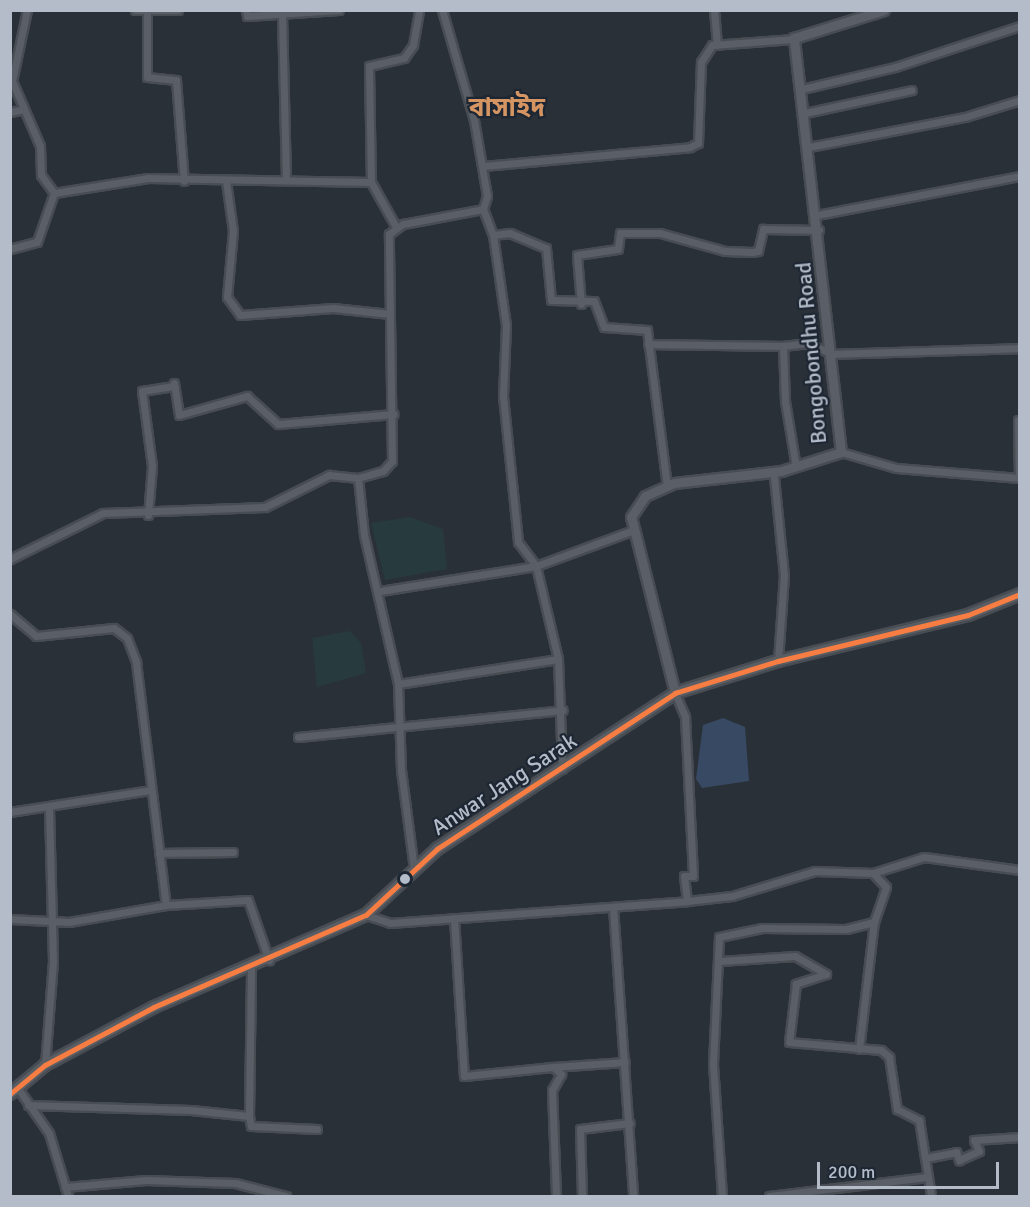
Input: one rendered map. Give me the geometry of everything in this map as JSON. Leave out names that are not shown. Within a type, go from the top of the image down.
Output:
[{"type":"main road","name":"Anwar Jang Sarak","points":[[15,1092],[45,1065],[154,1007],[269,960],[366,915],[414,869],[562,772],[675,693],[778,661],[968,615],[1020,594]]},
{"type":"street","points":[[27,10],[12,81],[20,110],[40,146],[41,176],[54,193]]},
{"type":"street","points":[[135,10],[147,14],[178,10]]},
{"type":"street","points":[[246,10],[247,16],[339,10]]},
{"type":"street","points":[[396,227],[371,182],[369,66],[404,58],[413,45],[419,10]]},
{"type":"street","points":[[442,10],[483,166],[488,196],[483,209],[493,235],[506,325],[503,396],[518,542],[536,566],[558,659],[563,710],[562,772]]},
{"type":"street","points":[[714,10],[717,45]]},
{"type":"street","points":[[483,166],[698,143],[701,62],[717,45],[794,39],[884,10]]},
{"type":"street","points":[[147,14],[147,77],[176,80],[184,181]]},
{"type":"street","points":[[282,15],[285,180]]},
{"type":"street","points":[[802,89],[895,67],[1020,26]]},
{"type":"street","name":"Bongobondhu Road","points":[[631,531],[631,517],[645,496],[667,486],[796,467],[841,452],[834,354],[794,39]]},
{"type":"street","points":[[805,113],[912,90]]},
{"type":"street","points":[[809,147],[965,117],[1020,100]]},
{"type":"street","points":[[10,112],[20,110]]},
{"type":"street","points":[[817,215],[1020,176]]},
{"type":"street","points":[[54,193],[148,178],[184,181],[371,182]]},
{"type":"street","points":[[226,181],[233,231],[227,297],[240,315],[333,308],[390,314]]},
{"type":"street","points":[[10,249],[37,242],[54,193]]},
{"type":"street","points":[[10,559],[50,540],[76,522],[121,510],[148,515],[205,506],[265,507],[329,475],[358,478],[389,467],[394,414],[387,240],[396,227],[483,209]]},
{"type":"street","points":[[581,304],[577,255],[618,249],[620,233],[660,233],[725,251],[752,252],[758,251],[763,229],[819,230]]},
{"type":"street","points":[[493,235],[510,233],[546,248],[551,300],[599,304],[604,327],[610,331],[646,330],[667,486]]},
{"type":"street","points":[[648,344],[783,346],[806,344],[834,354],[1020,348]]},
{"type":"street","points":[[783,346],[785,401],[796,467]]},
{"type":"street","points":[[148,515],[152,466],[142,391],[174,384],[179,415],[248,396],[278,424],[394,414]]},
{"type":"street","points":[[841,452],[906,469],[1019,478],[1018,420]]},
{"type":"street","points":[[774,477],[784,575],[778,661]]},
{"type":"street","points":[[358,478],[364,535],[380,591],[399,684],[399,724],[414,869]]},
{"type":"street","points":[[380,591],[536,566],[631,531],[675,693],[686,717],[693,876],[684,876],[687,901]]},
{"type":"street","points":[[10,614],[36,636],[114,628],[127,638],[136,662],[166,905]]},
{"type":"street","points":[[399,684],[558,659]]},
{"type":"street","points":[[298,737],[399,724],[563,710]]},
{"type":"street","points":[[10,812],[49,809],[151,790]]},
{"type":"street","points":[[45,1065],[52,919],[49,809]]},
{"type":"street","points":[[159,853],[233,852]]},
{"type":"street","points":[[366,915],[390,923],[687,901],[732,896],[815,871],[873,873],[924,857],[1020,870]]},
{"type":"street","points":[[859,1049],[874,922],[886,886],[873,873]]},
{"type":"street","points":[[10,919],[52,919],[69,922],[166,905],[248,900],[269,960]]},
{"type":"street","points":[[613,907],[630,1123],[633,1197]]},
{"type":"street","points":[[454,918],[464,1076],[625,1062]]},
{"type":"street","points":[[722,1197],[713,1064],[720,961],[719,937],[734,933],[846,929],[874,922]]},
{"type":"street","points":[[720,961],[795,956],[819,966],[826,974],[796,984],[789,1042],[881,1050],[889,1057],[897,1109],[919,1120],[931,1197]]},
{"type":"street","points":[[251,967],[249,1116],[251,1126],[317,1129]]},
{"type":"street","points":[[553,1068],[561,1074],[552,1090],[556,1197]]},
{"type":"street","points":[[15,1092],[49,1133],[68,1197]]},
{"type":"street","points":[[28,1105],[249,1116]]},
{"type":"street","points":[[582,1197],[580,1130],[630,1123]]},
{"type":"street","points":[[926,1158],[957,1152],[959,1160],[979,1151],[974,1140],[1020,1137]]},
{"type":"street","points":[[769,1197],[808,1195],[928,1177]]},
{"type":"street","points":[[66,1186],[146,1180],[235,1183],[285,1197]]},
{"type":"green space","points":[[410,517],[443,529],[447,569],[385,580],[371,523]]},
{"type":"green space","points":[[350,631],[361,643],[366,673],[317,687],[312,638]]},
{"type":"water","points":[[723,718],[745,727],[749,781],[702,788],[696,779],[703,725]]},
{"type":"transit line","points":[[10,1094],[45,1065],[154,1007],[366,915],[437,849],[675,693],[778,661],[968,615],[1020,594]]},
{"type":"district","name":"বাসাইদ","points":[[507,109]]}]
